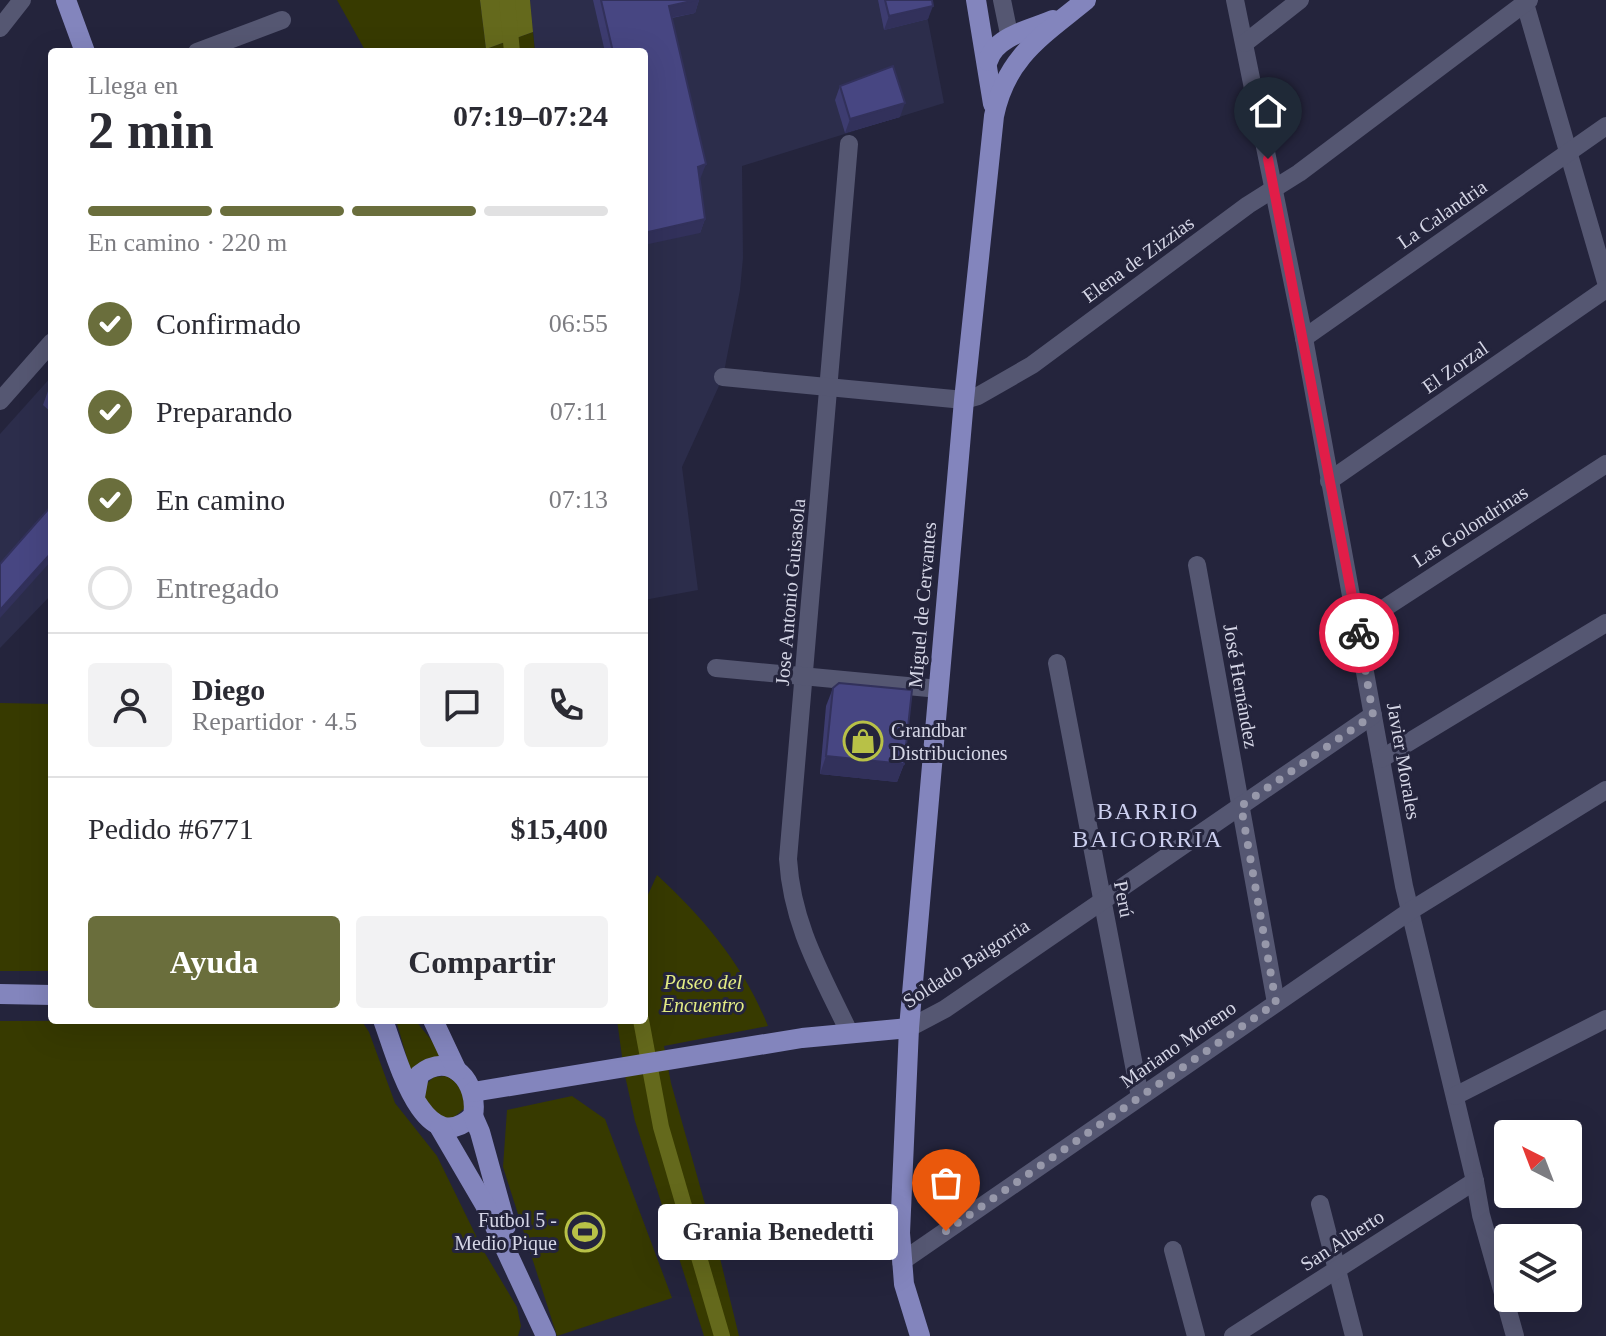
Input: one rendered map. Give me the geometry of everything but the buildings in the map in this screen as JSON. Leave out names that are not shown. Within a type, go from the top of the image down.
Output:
[{"type":"main road","points":[[66,0],[84,48]]},
{"type":"main road","name":"Miguel de Cervantes","points":[[920,1336],[909,1304],[901,1262],[900,1233],[909,1028],[964,400],[994,116],[991,40],[976,0]]},
{"type":"main road","points":[[1080,5],[1027,50],[1007,58],[991,40],[1031,28],[1080,5]]},
{"type":"main road","name":"Miguel de Cervantes","points":[[994,116],[1003,83],[1027,50]]},
{"type":"main road","points":[[0,994],[48,995]]},
{"type":"main road","points":[[385,1024],[415,1097],[429,1121],[440,1128],[485,1205],[546,1336]]},
{"type":"main road","points":[[434,1024],[457,1071],[473,1092],[473,1116],[522,1284]]},
{"type":"main road","name":"Soldado Baigorria","points":[[473,1092],[849,1032],[909,1028]]},
{"type":"main road","points":[[415,1097],[419,1075],[427,1069],[442,1065],[457,1071]]},
{"type":"main road","points":[[440,1128],[458,1128],[473,1116]]},
{"type":"street","points":[[0,28],[22,0]]},
{"type":"street","points":[[991,40],[1002,0]]},
{"type":"street","name":"Javier Morales","points":[[1235,0],[1304,338],[1410,911],[1481,1215],[1515,1336]]},
{"type":"street","points":[[1245,43],[1300,0]]},
{"type":"street","points":[[1526,1],[1606,282]]},
{"type":"street","name":"Elena de Zizzias","points":[[964,400],[978,396],[1032,365],[1248,205],[1299,173],[1526,1]]},
{"type":"street","points":[[208,48],[282,20]]},
{"type":"street","name":"La Calandria","points":[[1304,338],[1606,126]]},
{"type":"street","name":"Jose Antonio Guisasola","points":[[849,144],[788,859],[789,880],[803,938],[849,1032]]},
{"type":"street","name":"El Zorzal","points":[[1329,481],[1606,289]]},
{"type":"street","points":[[4,396],[48,346]]},
{"type":"street","points":[[0,373],[4,396]]},
{"type":"street","points":[[723,377],[964,400]]},
{"type":"street","name":"Las Golondrinas","points":[[1357,626],[1606,464]]},
{"type":"street","name":"José Hernández","points":[[1197,565],[1276,1003]]},
{"type":"street","points":[[1381,759],[1606,623]]},
{"type":"street","name":"Perú","points":[[1057,663],[1140,1097]]},
{"type":"street","points":[[716,668],[939,689]]},
{"type":"street","name":"Soldado Baigorria","points":[[909,1028],[945,1009],[1373,715]]},
{"type":"street","name":"Mariano Moreno","points":[[901,1262],[1410,911],[1606,790]]},
{"type":"street","points":[[1455,1096],[1606,1019]]},
{"type":"street","name":"San Alberto","points":[[1233,1336],[1475,1181]]},
{"type":"street","points":[[1320,1204],[1354,1336]]},
{"type":"street","points":[[1173,1250],[1196,1336]]},
{"type":"shaded area","points":[[480,0],[530,0],[533,32],[486,48]]},
{"type":"shaded area","points":[[530,0],[924,0],[944,103],[742,166],[743,258],[723,377],[682,467],[698,590],[648,599],[648,48],[535,48]]},
{"type":"shaded area","points":[[48,380],[48,598],[0,648],[0,434]]},
{"type":"green space","points":[[337,0],[480,0],[486,48],[364,48]]},
{"type":"green space","points":[[533,32],[535,48],[489,48]]},
{"type":"green space","points":[[0,703],[48,704],[48,971],[0,971]]},
{"type":"green space","name":"Paseo del Encuentro","points":[[657,875],[691,908],[735,963],[768,1026],[664,1046],[671,1083],[739,1336],[704,1336],[635,1121],[624,1071],[618,1024],[648,1024],[648,895]]},
{"type":"green space","points":[[0,1021],[48,1021],[48,1024],[364,1024],[395,1103],[437,1156],[483,1250],[517,1307],[521,1326],[518,1336],[0,1336]]},
{"type":"green space","points":[[397,1024],[418,1024],[445,1057],[411,1072]]},
{"type":"green space","points":[[446,1076],[458,1085],[465,1108],[453,1118],[441,1118],[425,1102],[425,1085],[434,1077]]},
{"type":"green space","name":"Futbol 5 - Medio Pique","points":[[572,1096],[605,1119],[672,1298],[557,1336],[503,1167],[507,1110]]},
{"type":"waterway","points":[[507,0],[512,48]]},
{"type":"waterway","points":[[642,1024],[661,1127],[722,1336]]},
{"type":"way so far","points":[[946,1231],[1276,1003],[1241,806],[1373,715],[1359,633]]},
{"type":"place","name":"Grandbar Distribuciones","points":[[863,741]]},
{"type":"place","name":"Grania Benedetti","points":[[946,1231]]},
{"type":"place","name":"Futbol 5 - Medio Pique","points":[[585,1232]]},
{"type":"district","name":"BARRIO BAIGORRIA","points":[[1148,825]]},
{"type":"route","points":[[1268,159],[1359,633]]}]
